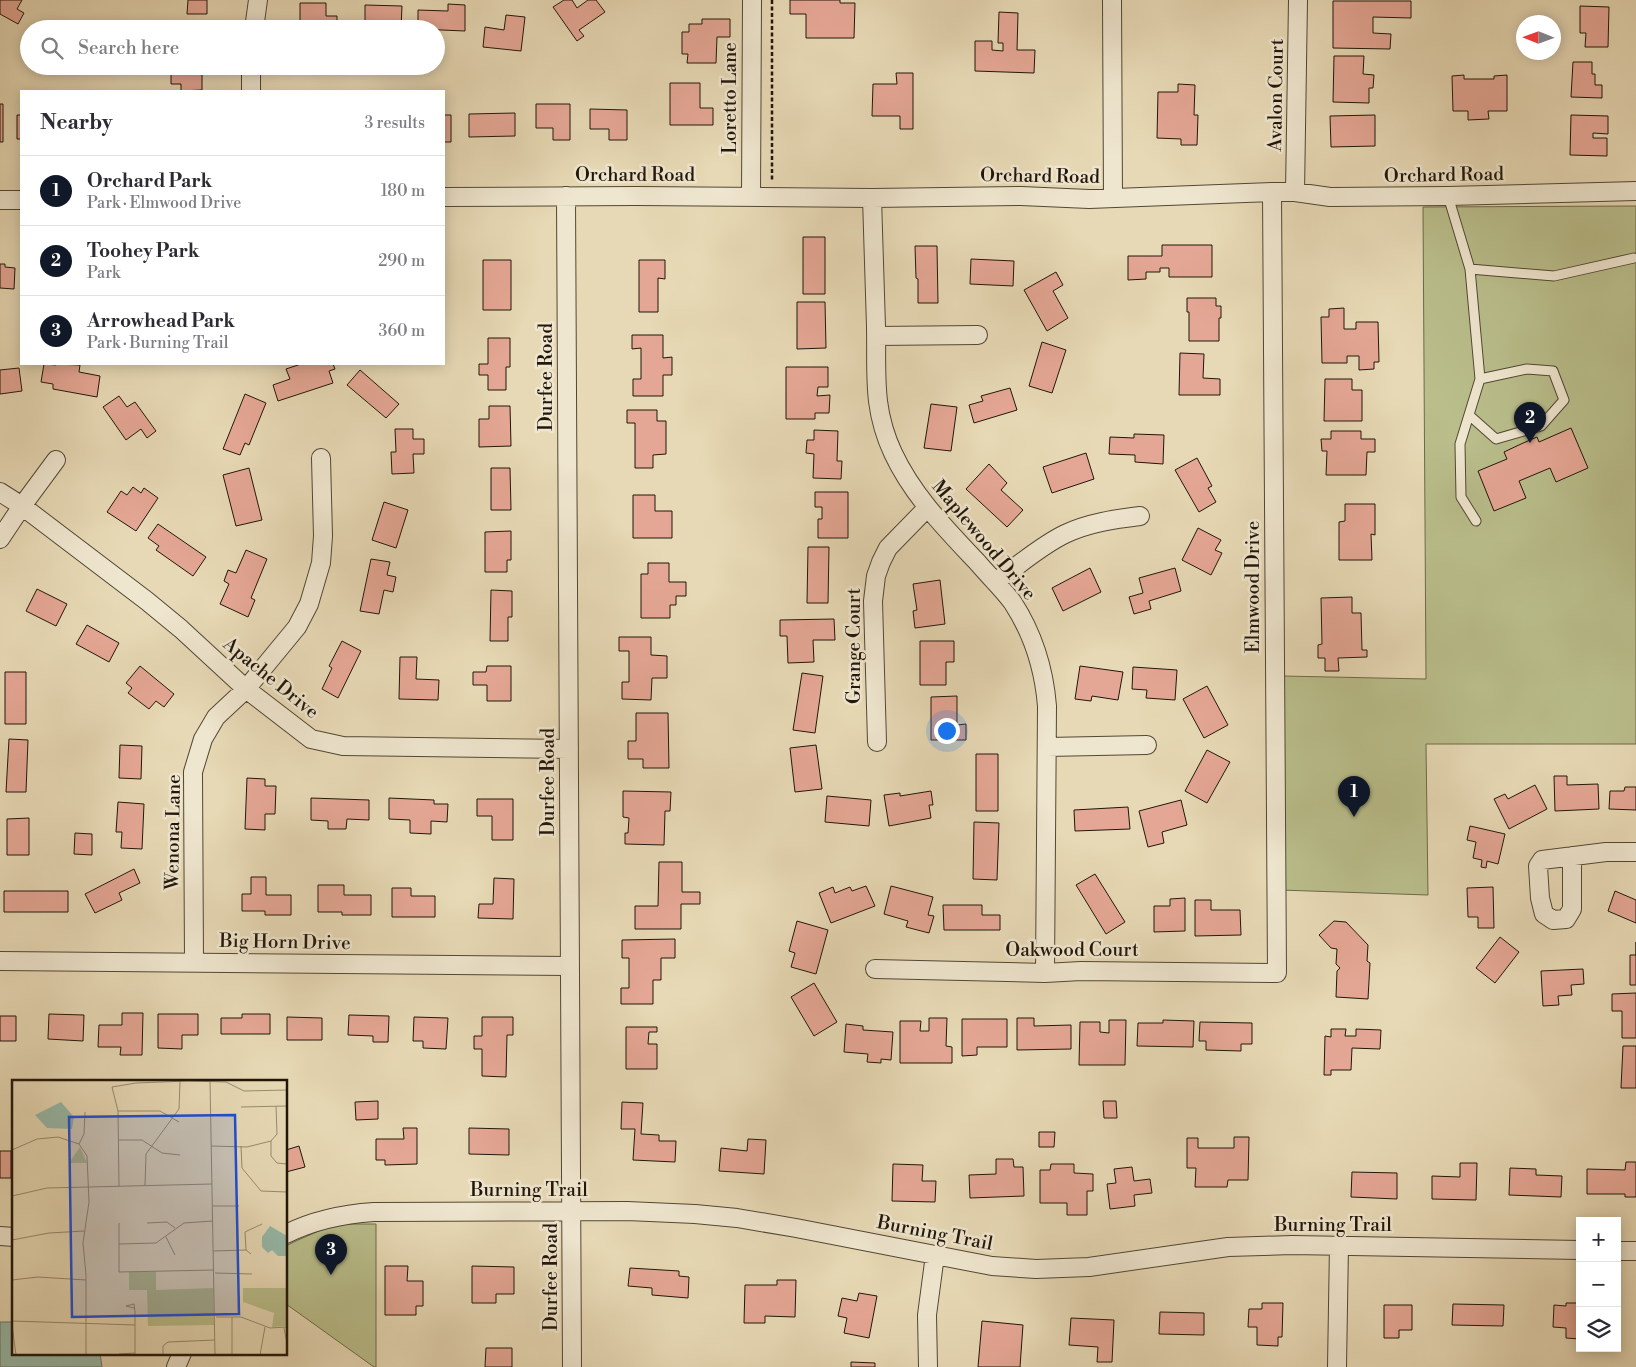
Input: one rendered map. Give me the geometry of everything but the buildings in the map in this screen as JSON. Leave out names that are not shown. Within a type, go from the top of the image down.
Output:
[{"type":"street","points":[[255,20],[258,0]]},
{"type":"street","name":"Loretto Lane","points":[[751,197],[752,0]]},
{"type":"street","points":[[1112,0],[1113,198]]},
{"type":"street","name":"Avalon Court","points":[[1295,192],[1298,0]]},
{"type":"street","points":[[251,75],[251,90]]},
{"type":"street","name":"Orchard Road","points":[[445,197],[872,198],[1021,196],[1089,199],[1272,192],[1295,192],[1330,197],[1636,191]]},
{"type":"street","name":"Elmwood Drive","points":[[1268,972],[1277,973],[1272,192]]},
{"type":"street","name":"Durfee Road","points":[[566,196],[572,1367]]},
{"type":"street","name":"Maplewood Drive","points":[[872,198],[876,336],[875,379],[880,417],[893,453],[927,508],[1012,602],[1036,651],[1046,690],[1045,973]]},
{"type":"street","points":[[0,200],[20,200]]},
{"type":"street","points":[[876,336],[978,335]]},
{"type":"street","name":"Wenona Lane","points":[[194,962],[193,772],[203,739],[216,717],[246,689],[297,627],[309,604],[321,563],[323,536],[321,458]]},
{"type":"street","points":[[0,539],[56,460]]},
{"type":"street","name":"Apache Drive","points":[[0,492],[22,506],[147,600],[246,689],[312,739],[343,746],[569,748]]},
{"type":"street","name":"Grange Court","points":[[877,742],[873,601],[876,576],[888,548],[927,508]]},
{"type":"street","points":[[995,582],[1049,543],[1066,534],[1082,527],[1140,516]]},
{"type":"street","points":[[1047,746],[1147,745]]},
{"type":"street","points":[[1572,856],[1572,909],[1566,919],[1553,920],[1544,914],[1540,898],[1538,866],[1542,860],[1572,856],[1606,852],[1636,852]]},
{"type":"street","name":"Big Horn Drive","points":[[0,961],[570,966]]},
{"type":"street","name":"Oakwood Court","points":[[875,969],[1045,973],[1082,971],[1268,972]]},
{"type":"street","name":"Burning Trail","points":[[288,1233],[319,1220],[365,1212],[661,1212],[737,1218],[992,1266],[1058,1269],[1089,1267],[1228,1247],[1339,1245],[1576,1250]]},
{"type":"street","points":[[1337,1367],[1339,1245]]},
{"type":"street","points":[[1621,1251],[1636,1251]]},
{"type":"street","points":[[928,1367],[927,1315],[935,1255]]},
{"type":"street","points":[[176,1367],[182,1354]]},
{"type":"lane","points":[[1448,196],[1470,269],[1480,379],[1460,444],[1461,497],[1476,521]]},
{"type":"lane","points":[[1470,269],[1554,276],[1634,258]]},
{"type":"lane","points":[[1469,415],[1496,439],[1541,426],[1564,400],[1553,371],[1527,369],[1480,379]]},
{"type":"path","points":[[772,0],[772,198]]},
{"type":"green space","points":[[1636,206],[1636,744],[1426,744],[1428,895],[1280,890],[1283,676],[1426,679],[1423,207]]},
{"type":"green space","points":[[335,1224],[376,1224],[376,1367],[288,1305],[288,1245]]},
{"type":"shaded area","points":[[0,1322],[12,1322],[12,1354],[100,1354],[102,1367],[0,1367]]},
{"type":"place","name":"Toohey Park","points":[[1530,443]]},
{"type":"place","name":"Orchard Park","points":[[1354,817]]},
{"type":"place","name":"Arrowhead Park","points":[[331,1275]]}]
